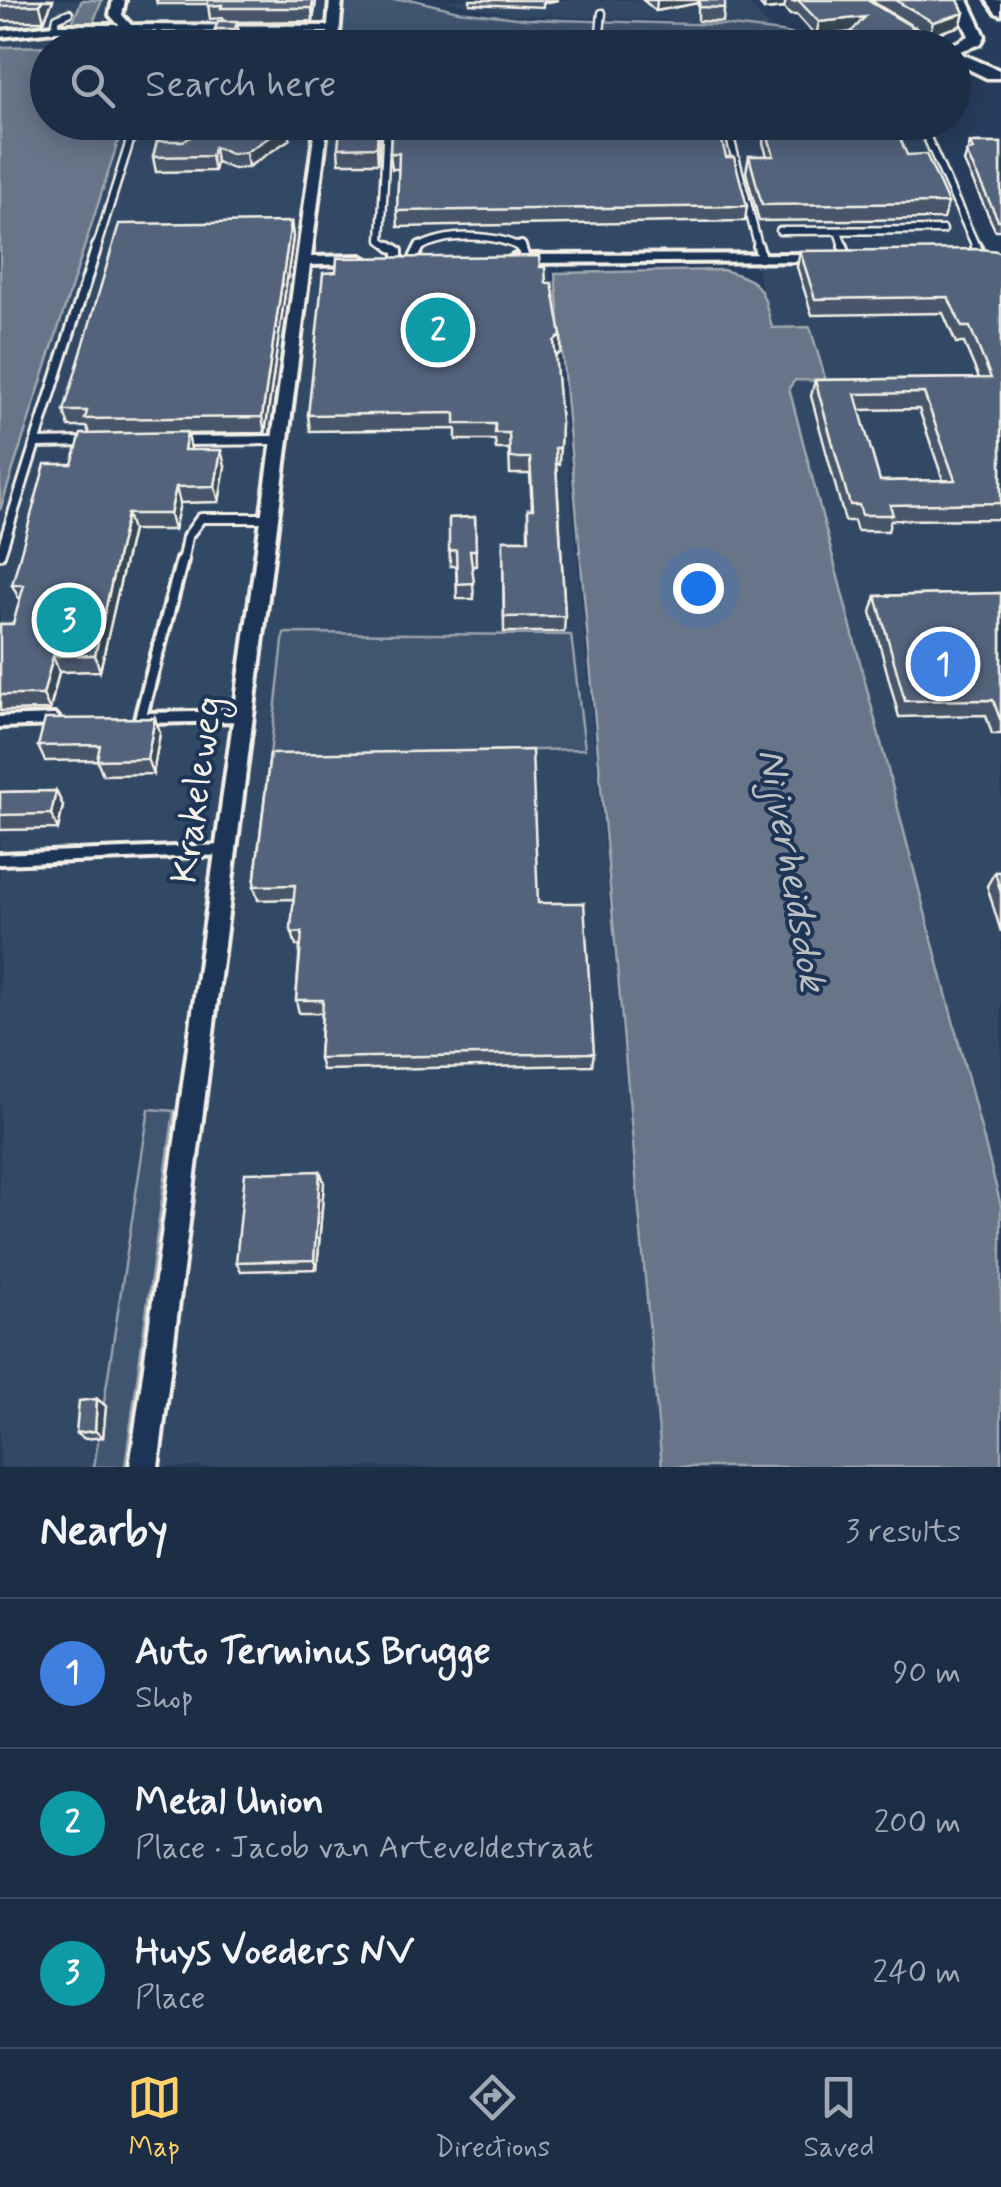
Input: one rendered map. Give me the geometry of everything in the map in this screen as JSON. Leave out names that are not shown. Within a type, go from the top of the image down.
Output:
[{"type":"main road","points":[[960,0],[978,36],[971,42]]},
{"type":"main road","points":[[995,0],[1001,10]]},
{"type":"main road","points":[[971,63],[998,75]]},
{"type":"street","points":[[118,0],[116,15],[127,28]]},
{"type":"street","points":[[39,30],[333,29],[336,0]]},
{"type":"street","points":[[855,0],[907,30]]},
{"type":"street","points":[[0,34],[30,31]]},
{"type":"street","name":"Krakeleweg","points":[[144,1467],[320,140]]},
{"type":"street","points":[[962,257],[988,257]]},
{"type":"street","points":[[506,260],[866,258]]},
{"type":"street","points":[[303,261],[432,260]]},
{"type":"lane","points":[[58,28],[56,18],[69,13]]},
{"type":"lane","points":[[600,30],[602,13]]},
{"type":"lane","points":[[0,555],[130,140]]},
{"type":"lane","points":[[386,140],[381,240],[398,250],[405,260],[432,240],[509,240],[521,246],[525,260]]},
{"type":"lane","points":[[731,140],[761,258]]},
{"type":"lane","points":[[929,140],[988,257]]},
{"type":"lane","points":[[838,230],[846,258]]},
{"type":"lane","points":[[780,231],[942,230]]},
{"type":"lane","points":[[167,442],[280,440]]},
{"type":"lane","points":[[36,443],[111,442]]},
{"type":"lane","points":[[140,718],[174,601],[187,537],[200,518],[269,518]]},
{"type":"lane","points":[[122,719],[243,716]]},
{"type":"lane","points":[[0,722],[70,720]]},
{"type":"lane","points":[[0,859],[225,850]]},
{"type":"shaded area","points":[[0,0],[82,0],[70,30],[30,30],[30,47],[0,50]]},
{"type":"shaded area","points":[[102,0],[344,0],[342,30],[90,30]]},
{"type":"shaded area","points":[[344,0],[414,0],[458,11],[525,19],[723,25],[765,30],[342,30]]},
{"type":"shaded area","points":[[446,0],[745,0],[773,30],[660,20],[510,15]]},
{"type":"shaded area","points":[[119,140],[936,140],[985,248],[1001,256],[1001,1209],[755,262],[550,266],[661,1467],[0,1467],[0,510]]},
{"type":"shaded area","points":[[284,633],[571,635],[585,749],[270,755]]},
{"type":"shaded area","points":[[149,1109],[174,1111],[125,1467],[94,1467]]},
{"type":"water","points":[[82,0],[102,0],[90,30],[69,30]]},
{"type":"water","points":[[30,47],[30,140],[119,140],[0,510],[0,50]]},
{"type":"water","name":"Nijverheidsdok","points":[[723,270],[747,278],[759,288],[772,328],[810,327],[826,381],[795,380],[789,388],[1001,1206],[1001,1467],[662,1467],[555,273]]},
{"type":"building","points":[[0,0],[42,0],[40,5],[0,6]]},
{"type":"building","points":[[208,0],[313,0],[312,8],[221,8],[222,5],[208,6]]},
{"type":"building","points":[[700,0],[725,0],[725,8],[699,7]]},
{"type":"building","points":[[791,0],[867,0],[914,28],[853,30],[865,17],[819,22],[799,1]]},
{"type":"building","points":[[895,0],[958,0],[964,13],[933,22]]},
{"type":"building","points":[[218,21],[237,21],[235,29],[215,29]]},
{"type":"building","points":[[265,140],[246,152],[231,154],[214,147],[211,156],[153,157],[157,141]]},
{"type":"building","points":[[339,140],[377,140],[377,147],[338,148]]},
{"type":"building","points":[[391,140],[722,140],[726,157],[734,157],[747,206],[397,211],[399,153],[390,153]]},
{"type":"building","points":[[769,140],[901,140],[907,155],[926,154],[948,203],[762,205],[749,156],[774,156]]},
{"type":"building","points":[[970,143],[1001,143],[1001,220],[966,152],[973,150]]},
{"type":"building","points":[[291,222],[262,417],[85,419],[87,411],[64,411],[119,224]]},
{"type":"building","points":[[980,249],[1001,254],[1001,503],[890,505],[893,515],[862,515],[859,505],[850,505],[815,380],[991,378],[970,327],[962,327],[948,297],[815,299],[800,251]],"holes":[[[924,393],[955,480],[880,481],[855,394]]]},
{"type":"building","points":[[539,256],[540,267],[545,267],[546,283],[552,283],[561,336],[554,341],[561,423],[560,448],[555,448],[565,616],[504,617],[503,540],[529,540],[528,509],[533,509],[530,458],[510,458],[509,433],[495,433],[495,424],[455,424],[455,413],[308,415],[323,273],[336,272],[337,258]]},
{"type":"building","points":[[187,432],[184,450],[221,450],[215,486],[176,487],[170,514],[127,514],[95,655],[53,656],[43,695],[0,695],[0,624],[13,624],[24,585],[12,585],[45,464],[72,464],[81,434]]},
{"type":"building","points":[[475,517],[476,550],[470,550],[474,583],[457,584],[456,550],[449,551],[449,518]]},
{"type":"building","points":[[1001,593],[1001,719],[993,700],[905,701],[876,596]]},
{"type":"building","points":[[155,718],[147,759],[97,760],[100,745],[38,746],[45,719]]},
{"type":"building","points":[[532,750],[538,903],[584,903],[594,1053],[319,1058],[323,1000],[296,1000],[302,932],[292,933],[291,929],[295,885],[254,886],[270,754]]},
{"type":"building","points":[[56,791],[51,814],[0,815],[0,792]]},
{"type":"building","points":[[995,872],[1001,872],[1001,893]]},
{"type":"building","points":[[320,1171],[314,1260],[236,1262],[245,1173]]},
{"type":"building","points":[[97,1399],[95,1431],[76,1433],[79,1401]]},
{"type":"place","name":"Metal Union","points":[[438,330]]},
{"type":"place","name":"Huys Voeders NV","points":[[69,620]]},
{"type":"place","name":"Auto Terminus Brugge","points":[[943,664]]}]
